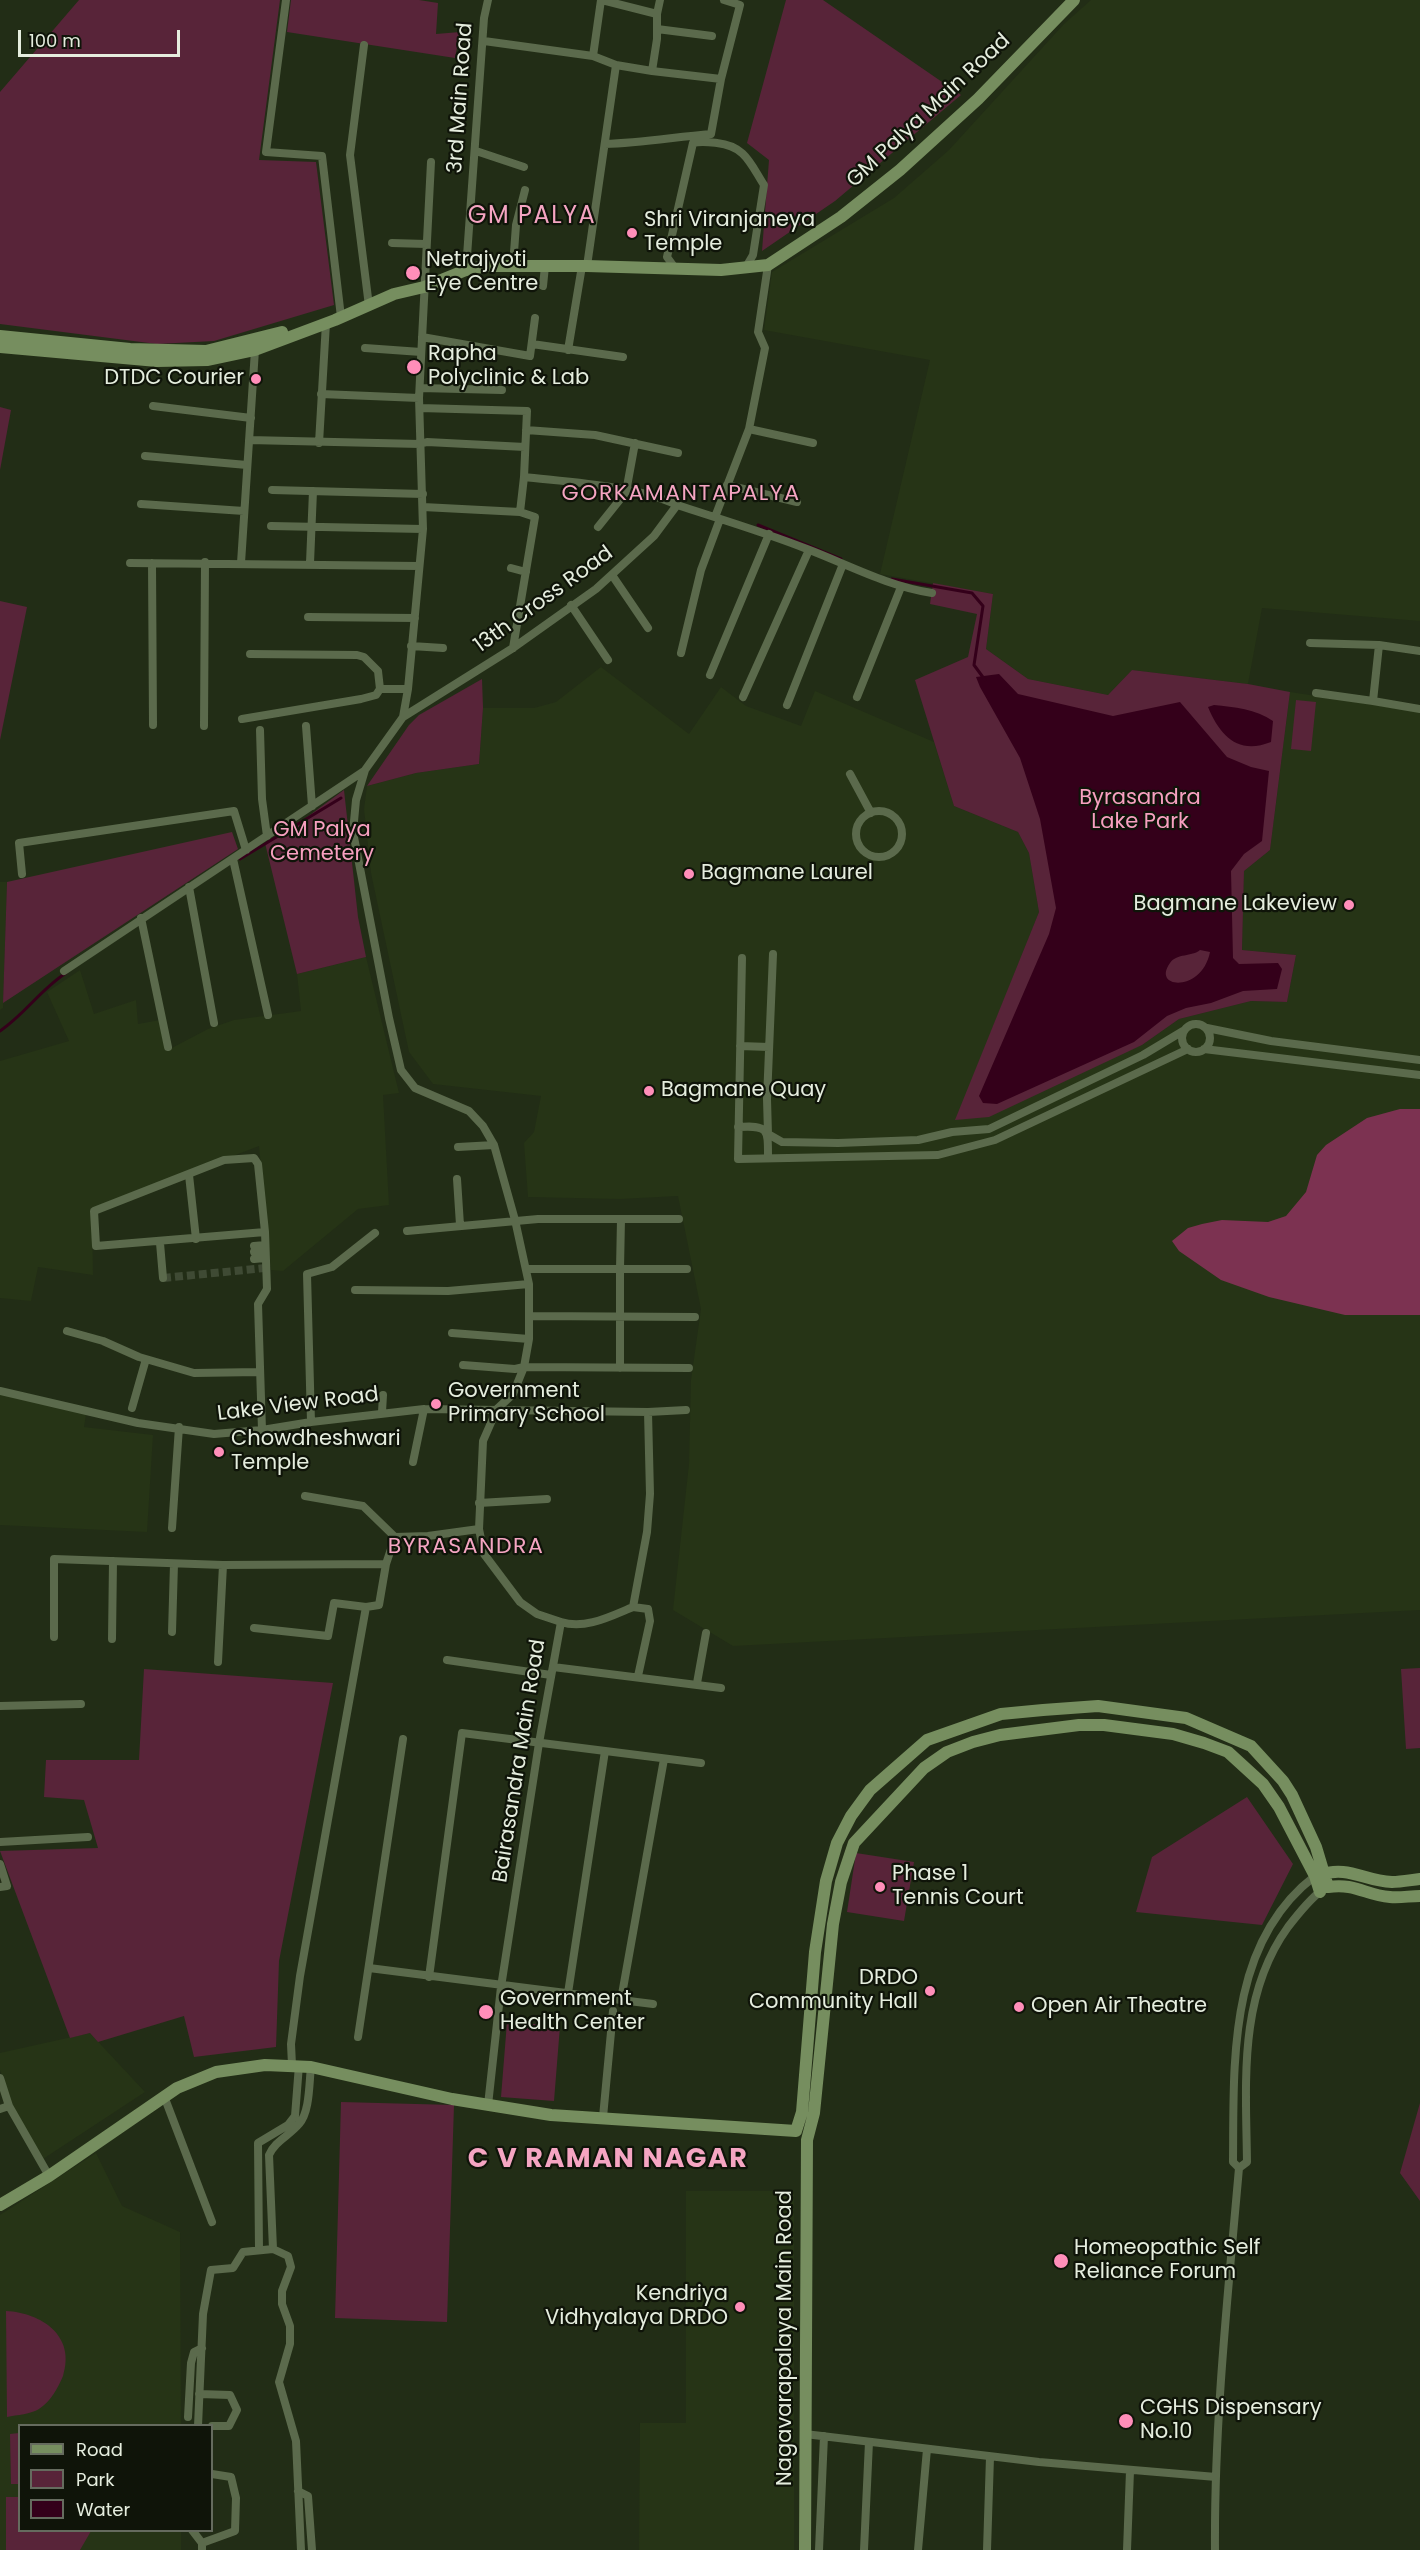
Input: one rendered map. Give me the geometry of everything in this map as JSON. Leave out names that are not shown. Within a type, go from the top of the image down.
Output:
[{"type":"main road","name":"GM Palya Main Road","points":[[0,347],[157,361],[208,360],[255,350],[394,294],[424,287],[466,270],[513,266],[585,266],[721,270],[768,265],[841,217],[900,170],[978,99],[1066,2]]},
{"type":"main road","points":[[0,336],[129,349],[206,351],[327,319],[334,320]]},
{"type":"main road","points":[[796,2131],[802,2112],[815,1952],[826,1881],[837,1843],[851,1816],[870,1790],[927,1740],[1001,1714],[1098,1706],[1186,1718],[1251,1746],[1283,1781],[1316,1847],[1324,1889],[1355,1886],[1374,1894],[1391,1897],[1420,1896]]},
{"type":"main road","name":"Nagavarapalaya Main Road","points":[[805,2550],[807,2140],[813,2124],[830,1953],[841,1882],[854,1843],[924,1768],[947,1752],[1000,1735],[1079,1725],[1104,1725],[1173,1734],[1228,1752],[1257,1777],[1269,1792],[1320,1875]]},
{"type":"main road","points":[[1320,1875],[1339,1871],[1356,1872],[1390,1882],[1420,1879]]},
{"type":"main road","points":[[0,2205],[49,2176],[177,2088],[216,2072],[265,2065],[300,2066],[452,2099],[552,2115],[796,2131],[807,2140]]},
{"type":"street","points":[[286,0],[267,152],[322,156],[334,320],[321,394],[319,443]]},
{"type":"street","name":"3rd Main Road","points":[[466,270],[488,0]]},
{"type":"street","points":[[593,56],[602,0],[657,14]]},
{"type":"street","points":[[652,71],[660,0]]},
{"type":"street","points":[[605,144],[643,143],[711,134],[721,79],[740,5],[724,0]]},
{"type":"street","points":[[657,29],[712,36]]},
{"type":"street","points":[[484,41],[593,56],[616,64],[652,71],[721,79]]},
{"type":"street","points":[[364,45],[351,155],[369,306]]},
{"type":"street","points":[[568,350],[585,266],[616,64]]},
{"type":"street","points":[[675,267],[667,257],[693,143],[699,142],[731,144],[744,154],[764,185],[753,255],[746,267]]},
{"type":"street","points":[[476,151],[524,167]]},
{"type":"street","name":"Bairasandra Main Road","points":[[431,162],[419,398],[423,529],[408,689],[403,717],[364,770],[356,800],[354,832],[388,1018],[401,1070],[415,1088],[469,1111],[483,1126],[494,1145],[515,1220],[529,1284],[530,1316],[524,1367],[513,1394],[497,1409],[483,1441],[479,1529],[484,1554],[520,1602],[537,1614],[561,1622],[539,1743],[501,1987],[488,2105]]},
{"type":"street","points":[[513,266],[516,225],[525,190]]},
{"type":"street","points":[[392,243],[426,244]]},
{"type":"street","points":[[681,653],[701,570],[727,485],[749,429],[765,348],[758,332],[768,265]]},
{"type":"street","points":[[545,286],[547,266]]},
{"type":"street","points":[[422,337],[530,356],[535,318]]},
{"type":"street","points":[[532,344],[623,357]]},
{"type":"street","points":[[365,348],[421,352]]},
{"type":"street","points":[[241,563],[255,350]]},
{"type":"street","points":[[420,387],[502,390]]},
{"type":"street","points":[[321,394],[419,398]]},
{"type":"street","points":[[153,406],[251,418]]},
{"type":"street","points":[[420,408],[527,411],[520,512]]},
{"type":"street","points":[[749,429],[813,443]]},
{"type":"street","points":[[526,430],[595,435],[678,453]]},
{"type":"street","points":[[249,440],[420,444],[427,441],[525,447]]},
{"type":"street","points":[[598,527],[626,492],[635,443]]},
{"type":"street","points":[[145,456],[247,465]]},
{"type":"street","points":[[524,477],[665,500],[769,534],[901,587],[932,593]]},
{"type":"street","points":[[727,485],[797,502]]},
{"type":"street","points":[[272,490],[423,494]]},
{"type":"street","points":[[310,563],[313,491]]},
{"type":"street","points":[[141,504],[244,511]]},
{"type":"street","name":"13th Cross Road","points":[[403,717],[513,648],[612,575],[654,536],[676,505]]},
{"type":"street","points":[[423,507],[520,512],[535,517],[513,648]]},
{"type":"street","points":[[271,526],[423,529]]},
{"type":"street","points":[[710,675],[769,534]]},
{"type":"street","points":[[743,697],[809,550]]},
{"type":"street","points":[[204,726],[205,562]]},
{"type":"street","points":[[130,563],[310,563],[419,566]]},
{"type":"street","points":[[152,563],[153,725]]},
{"type":"street","points":[[787,705],[843,564]]},
{"type":"street","points":[[511,568],[526,572]]},
{"type":"street","points":[[612,575],[648,628]]},
{"type":"street","points":[[857,697],[901,587]]},
{"type":"street","points":[[571,605],[608,660]]},
{"type":"street","points":[[308,617],[415,618]]},
{"type":"street","points":[[1310,643],[1379,645],[1420,651]]},
{"type":"street","points":[[1373,701],[1379,645]]},
{"type":"street","points":[[411,646],[442,648]]},
{"type":"street","points":[[242,719],[361,699],[376,695],[380,689],[378,671],[364,657],[357,655],[250,654]]},
{"type":"street","points":[[380,689],[408,689]]},
{"type":"street","points":[[1316,693],[1420,709]]},
{"type":"street","points":[[306,726],[312,806]]},
{"type":"street","points":[[260,730],[262,799],[267,836]]},
{"type":"street","points":[[64,971],[122,934],[141,918],[233,860],[364,770]]},
{"type":"street","points":[[850,774],[871,813]]},
{"type":"street","points":[[22,874],[19,843],[234,811],[246,850]]},
{"type":"street","points":[[886,812],[899,823],[901,841],[890,854],[873,856],[859,845],[857,828],[863,818],[871,813],[886,812]]},
{"type":"street","points":[[233,860],[268,1014]]},
{"type":"street","points":[[189,887],[214,1023]]},
{"type":"street","points":[[141,918],[168,1047]]},
{"type":"street","points":[[768,1158],[773,954]]},
{"type":"street","points":[[742,958],[738,1159],[938,1155],[995,1140],[1188,1049]]},
{"type":"street","points":[[738,1127],[764,1128],[768,1134],[782,1142],[838,1143],[918,1140],[952,1132],[989,1129],[1143,1055],[1194,1023],[1207,1028],[1271,1041],[1420,1060]]},
{"type":"street","points":[[1204,1049],[1211,1037],[1207,1028]]},
{"type":"street","points":[[1183,1031],[1183,1043],[1188,1049],[1197,1052],[1204,1049],[1420,1075]]},
{"type":"street","points":[[740,1046],[769,1047]]},
{"type":"street","points":[[458,1147],[494,1145]]},
{"type":"street","points":[[262,1430],[258,1304],[267,1289],[265,1245],[258,1164],[254,1158],[224,1160],[94,1211],[96,1246],[196,1239],[265,1245]]},
{"type":"street","points":[[189,1175],[196,1239]]},
{"type":"street","points":[[457,1179],[460,1225]]},
{"type":"street","points":[[408,1231],[515,1220],[679,1220]]},
{"type":"street","points":[[620,1368],[621,1220]]},
{"type":"street","points":[[310,1422],[307,1274],[332,1267],[375,1233]]},
{"type":"street","points":[[160,1242],[163,1278]]},
{"type":"street","points":[[265,1245],[254,1252],[265,1245]]},
{"type":"street","points":[[526,1269],[687,1269]]},
{"type":"street","points":[[355,1290],[448,1291],[529,1284]]},
{"type":"street","points":[[530,1316],[695,1317]]},
{"type":"street","points":[[68,1331],[103,1341],[146,1359],[194,1373],[259,1372]]},
{"type":"street","points":[[452,1333],[528,1339]]},
{"type":"street","points":[[132,1408],[146,1359]]},
{"type":"street","points":[[463,1365],[515,1370],[524,1367],[689,1368]]},
{"type":"street","name":"Lake View Road","points":[[0,1391],[138,1423],[179,1427],[214,1434],[262,1430],[382,1412],[424,1409],[648,1412],[686,1410]]},
{"type":"street","points":[[382,1412],[383,1395]]},
{"type":"street","points":[[413,1462],[424,1409]]},
{"type":"street","points":[[633,1607],[647,1532],[650,1494],[648,1412]]},
{"type":"street","points":[[172,1528],[179,1427]]},
{"type":"street","points":[[305,1496],[363,1506],[394,1537],[428,1536],[479,1529]]},
{"type":"street","points":[[479,1503],[547,1499]]},
{"type":"street","points":[[254,1628],[328,1636],[334,1603],[366,1607],[379,1605],[386,1564],[394,1537]]},
{"type":"street","points":[[54,1637],[54,1559],[223,1565],[386,1564]]},
{"type":"street","points":[[112,1639],[113,1561]]},
{"type":"street","points":[[172,1632],[174,1564]]},
{"type":"street","points":[[218,1662],[223,1565]]},
{"type":"street","points":[[273,2249],[269,2155],[272,2147],[301,2123],[306,2106],[300,2066],[291,2044],[300,1976],[366,1607]]},
{"type":"street","points":[[561,1622],[570,1625],[592,1623],[633,1607],[648,1609],[650,1621],[638,1676]]},
{"type":"street","points":[[697,1683],[706,1633]]},
{"type":"street","points":[[447,1660],[552,1671],[638,1676],[721,1688]]},
{"type":"street","points":[[0,1706],[81,1704]]},
{"type":"street","points":[[429,1977],[462,1733],[700,1763]]},
{"type":"street","points":[[358,2037],[403,1740]]},
{"type":"street","points":[[568,1994],[605,1752]]},
{"type":"street","points":[[621,2000],[664,1759]]},
{"type":"street","points":[[0,1842],[88,1837]]},
{"type":"street","points":[[0,1864],[7,1886],[0,1887]]},
{"type":"street","points":[[1239,2168],[1233,2162],[1233,2074],[1237,2028],[1253,1962],[1264,1938],[1285,1908],[1305,1884],[1320,1875]]},
{"type":"street","points":[[1215,2550],[1216,2477],[1239,2168],[1247,2162],[1247,2043],[1252,2009],[1263,1972],[1277,1943],[1307,1904],[1324,1889]]},
{"type":"street","points":[[815,1952],[830,1953]]},
{"type":"street","points":[[369,1968],[501,1987],[652,2004]]},
{"type":"street","points":[[603,2117],[613,2011]]},
{"type":"street","points":[[259,2250],[258,2143],[288,2125],[295,2116],[300,2066]]},
{"type":"street","points":[[0,2078],[4,2108],[49,2176]]},
{"type":"street","points":[[164,2096],[212,2222]]},
{"type":"street","points":[[1233,2116],[1246,2116]]},
{"type":"street","points":[[198,2424],[203,2314],[211,2270],[233,2268],[243,2252],[273,2249],[288,2256],[291,2267],[282,2291],[282,2304],[290,2326],[290,2344],[279,2382],[296,2441],[301,2550]]},
{"type":"street","points":[[188,2416],[191,2363],[194,2352],[202,2348]]},
{"type":"street","points":[[199,2394],[230,2396],[237,2410],[229,2426],[213,2426]]},
{"type":"street","points":[[805,2434],[990,2457],[1216,2477]]},
{"type":"street","points":[[819,2550],[824,2436]]},
{"type":"street","points":[[864,2550],[869,2442]]},
{"type":"street","points":[[918,2550],[927,2449]]},
{"type":"street","points":[[987,2550],[990,2457]]},
{"type":"street","points":[[1127,2550],[1130,2471]]},
{"type":"street","points":[[193,2532],[202,2547],[235,2531],[236,2498],[231,2477],[213,2474]]},
{"type":"street","points":[[298,2491],[308,2496],[312,2550]]},
{"type":"shaded area","points":[[1091,0],[1420,0],[1420,621],[1262,608],[1248,684],[1132,670],[1108,695],[1028,679],[986,649],[993,594],[880,574],[930,360],[764,330],[772,272],[894,198],[949,150],[1064,24]]},
{"type":"shaded area","points":[[601,667],[689,734],[721,687],[746,706],[801,726],[815,691],[934,742],[954,806],[1018,832],[1029,853],[1039,912],[956,1120],[1142,1045],[1179,1019],[1251,1001],[1287,1002],[1296,955],[1242,950],[1244,871],[1270,850],[1290,692],[1420,712],[1420,1610],[733,1646],[673,1610],[689,1464],[691,1380],[701,1309],[678,1196],[620,1199],[528,1197],[524,1143],[534,1132],[541,1096],[433,1084],[409,1052],[371,873],[364,809],[367,786],[416,773],[479,764],[483,708],[534,708],[556,702]]},
{"type":"shaded area","points":[[0,882],[7,882],[3,1008],[0,1010]]},
{"type":"shaded area","points":[[366,957],[399,1093],[383,1095],[389,1205],[358,1209],[283,1271],[271,1270],[259,1146],[92,1210],[93,1275],[38,1267],[31,1301],[0,1298],[0,1061],[69,1041],[47,992],[80,970],[94,1014],[136,1000],[138,1024],[160,1020],[166,1051],[208,1029],[234,1020],[301,1011],[297,974]]},
{"type":"shaded area","points":[[1400,1109],[1420,1109],[1420,1315],[1345,1315],[1269,1297],[1221,1280],[1179,1251],[1172,1241],[1188,1228],[1202,1224],[1222,1220],[1268,1222],[1286,1216],[1306,1192],[1317,1155],[1326,1145],[1367,1118]]},
{"type":"shaded area","points":[[0,1394],[86,1414],[84,1427],[153,1435],[147,1532],[0,1525]]},
{"type":"shaded area","points":[[90,2033],[145,2092],[43,2159],[12,2105],[0,2070],[0,2053]]},
{"type":"shaded area","points":[[96,2153],[122,2206],[180,2232],[181,2424],[18,2424],[18,2532],[181,2532],[181,2550],[0,2550],[0,2215]]},
{"type":"shaded area","name":"Kendriya Vidhyalaya DRDO","points":[[686,2191],[794,2191],[794,2550],[639,2550],[640,2423],[686,2423]]},
{"type":"green space","points":[[79,0],[280,0],[259,160],[316,162],[334,305],[214,341],[157,344],[0,324],[0,92]]},
{"type":"green space","points":[[291,0],[419,0],[438,3],[436,34],[460,32],[455,58],[287,32]]},
{"type":"green space","points":[[786,0],[823,0],[961,95],[835,201],[762,251],[769,160],[747,143]]},
{"type":"green space","points":[[0,407],[11,410],[0,470]]},
{"type":"green space","name":"Byrasandra Lake Park","points":[[933,583],[993,594],[986,649],[1028,679],[1108,695],[1132,670],[1248,684],[1290,692],[1270,850],[1244,871],[1242,950],[1296,955],[1287,1002],[1251,1001],[1179,1019],[1142,1045],[989,1117],[955,1120],[1039,912],[1029,853],[1018,832],[954,806],[915,680],[968,657],[977,614],[930,604]]},
{"type":"green space","points":[[0,601],[27,607],[0,740]]},
{"type":"green space","points":[[482,679],[483,708],[479,764],[416,773],[367,786],[409,725],[419,715]]},
{"type":"green space","points":[[1296,700],[1316,702],[1311,751],[1291,749]]},
{"type":"green space","name":"GM Palya Cemetery","points":[[344,790],[358,917],[366,957],[297,974],[265,843],[288,831]]},
{"type":"green space","points":[[232,832],[238,849],[3,1003],[7,882]]},
{"type":"green space","points":[[1420,1668],[1420,1748],[1406,1749],[1401,1669]]},
{"type":"green space","points":[[144,1669],[333,1683],[279,1961],[276,2047],[194,2057],[184,2016],[98,2042],[90,2033],[70,2038],[0,1851],[98,1848],[84,1800],[44,1797],[46,1760],[139,1760]]},
{"type":"green space","points":[[1247,1797],[1293,1864],[1262,1925],[1136,1912],[1152,1857]]},
{"type":"green space","name":"Phase 1 Tennis Court","points":[[856,1853],[914,1862],[904,1921],[847,1912]]},
{"type":"green space","points":[[507,2022],[560,2026],[554,2101],[501,2097]]},
{"type":"green space","points":[[341,2102],[454,2105],[447,2322],[335,2318]]},
{"type":"green space","points":[[1420,2103],[1420,2201],[1400,2173]]},
{"type":"green space","points":[[6,2311],[32,2316],[53,2329],[65,2349],[66,2362],[59,2385],[43,2406],[32,2412],[7,2417]]},
{"type":"green space","points":[[18,2433],[18,2484],[11,2484],[10,2434]]},
{"type":"green space","points":[[6,2497],[18,2497],[18,2532],[90,2532],[80,2550],[6,2550]]},
{"type":"water","name":"Byrasandra Lake Park","points":[[999,674],[1018,694],[1113,716],[1180,702],[1227,757],[1251,767],[1269,771],[1262,841],[1244,854],[1231,871],[1233,958],[1239,964],[1278,963],[1282,969],[1277,989],[1243,991],[1211,1003],[1186,1008],[1167,1016],[1134,1042],[997,1104],[983,1103],[979,1096],[1049,934],[1056,908],[1040,819],[1020,758],[976,677]],"holes":[[[1200,950],[1210,952],[1198,975],[1180,983],[1172,982],[1167,978],[1166,972],[1173,960]]]},
{"type":"water","points":[[1214,705],[1252,711],[1273,721],[1271,742],[1249,746],[1232,740],[1218,727],[1208,707]]},
{"type":"waterway","points":[[758,525],[841,559]]},
{"type":"waterway","points":[[892,579],[972,593],[983,606],[974,665],[985,680]]},
{"type":"waterway","points":[[240,859],[341,798]]},
{"type":"waterway","points":[[0,1031],[66,973]]},
{"type":"tunnel","points":[[163,1278],[265,1268]]},
{"type":"place","name":"Shri Viranjaneya Temple","points":[[632,233]]},
{"type":"place","name":"Netrajyoti Eye Centre","points":[[413,273]]},
{"type":"place","name":"Rapha Polyclinic & Lab","points":[[414,367]]},
{"type":"place","name":"DTDC Courier","points":[[256,379]]},
{"type":"place","name":"Bagmane Laurel","points":[[689,874]]},
{"type":"place","name":"Bagmane Lakeview","points":[[1349,905]]},
{"type":"place","name":"Bagmane Quay","points":[[649,1091]]},
{"type":"place","name":"Government Primary School","points":[[436,1404]]},
{"type":"place","name":"Chowdheshwari Temple","points":[[219,1452]]},
{"type":"place","name":"Phase 1 Tennis Court","points":[[880,1887]]},
{"type":"place","name":"DRDO Community Hall","points":[[930,1991]]},
{"type":"place","name":"Open Air Theatre","points":[[1019,2007]]},
{"type":"place","name":"Government Health Center","points":[[486,2012]]},
{"type":"place","name":"Homeopathic Self Reliance Forum","points":[[1061,2261]]},
{"type":"place","name":"Kendriya Vidhyalaya DRDO","points":[[740,2307]]},
{"type":"place","name":"CGHS Dispensary No.10","points":[[1126,2421]]},
{"type":"district","name":"GM PALYA","points":[[532,217]]},
{"type":"district","name":"GORKAMANTAPALYA","points":[[681,494]]},
{"type":"district","name":"BYRASANDRA","points":[[466,1547]]},
{"type":"district","name":"C V RAMAN NAGAR","points":[[608,2160]]}]
